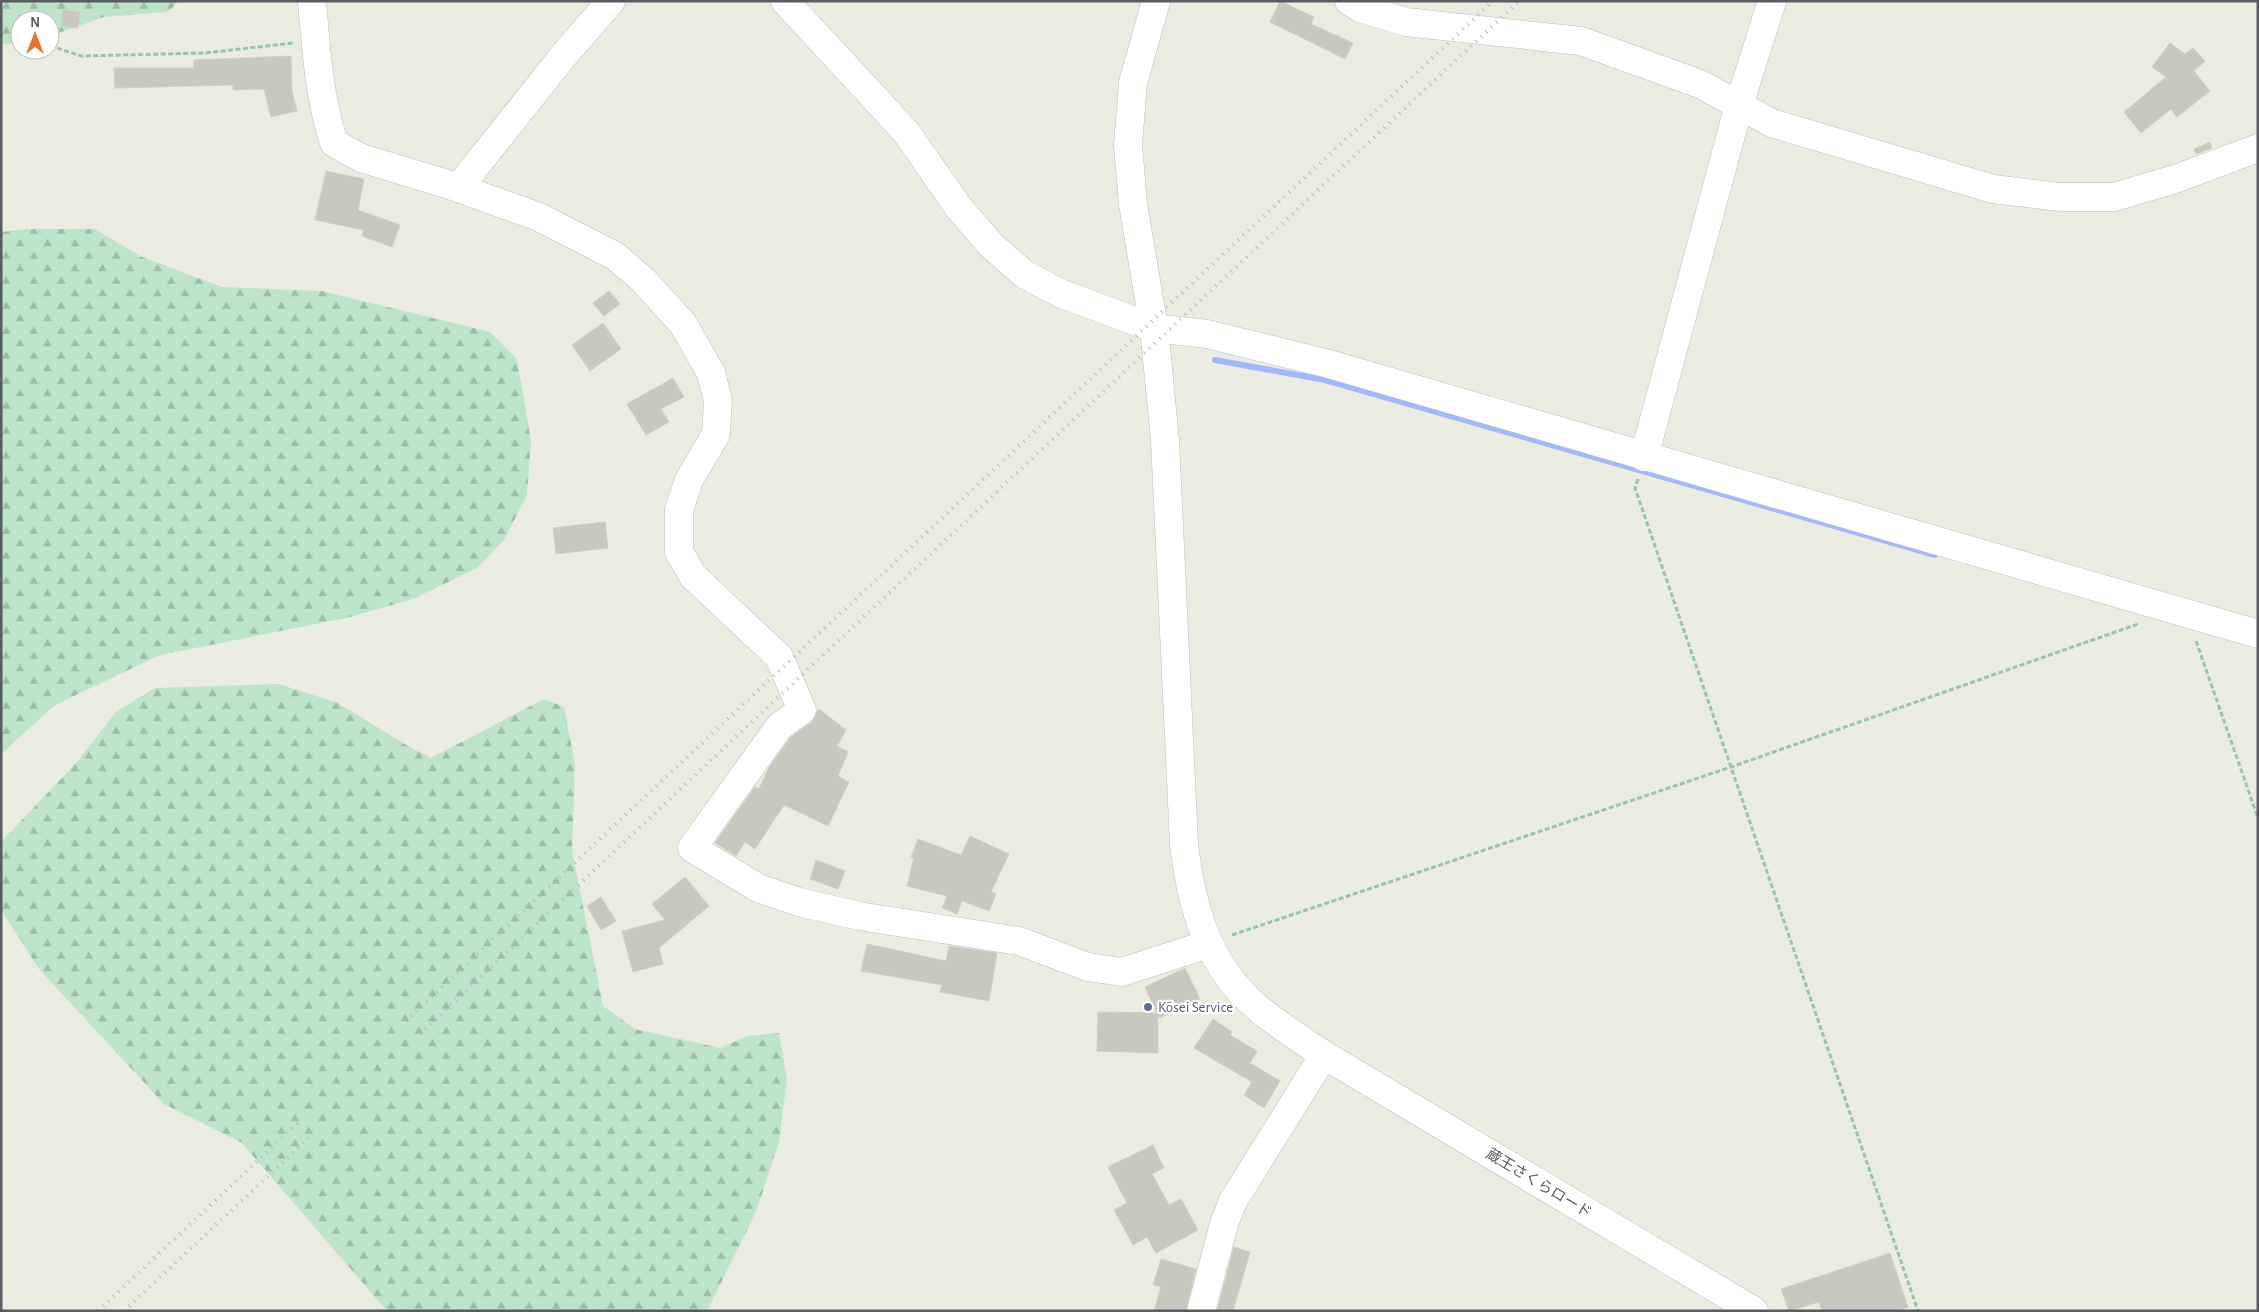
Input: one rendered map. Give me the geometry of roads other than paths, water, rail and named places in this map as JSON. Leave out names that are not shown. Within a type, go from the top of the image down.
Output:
[{"type":"street","points":[[312,1],[326,118],[334,143],[361,158],[458,187],[539,217],[615,256],[644,281],[683,324],[710,373],[718,400],[716,434],[689,480],[679,510],[679,552],[693,576],[779,657],[802,710],[778,727],[692,848],[758,888],[799,902],[860,916],[1019,941],[1088,968],[1122,972],[1208,944]]},
{"type":"street","points":[[458,187],[564,54],[611,1]]},
{"type":"street","points":[[785,1],[906,132],[959,208],[991,245],[1024,274],[1062,294],[1154,328],[1207,334],[1330,364],[1641,467],[2258,634]]},
{"type":"street","name":"蔵王さくらロード","points":[[1156,1],[1133,83],[1128,145],[1133,204],[1154,328],[1165,440],[1184,844],[1194,906],[1208,944],[1226,973],[1251,1002],[1281,1026],[1324,1054],[1754,1311]]},
{"type":"street","points":[[1349,1],[1360,8],[1406,22],[1581,41],[1700,84],[1772,123],[1993,189],[2059,197],[2114,197],[2175,179],[2258,148]]},
{"type":"street","points":[[1641,467],[1739,105],[1772,1]]},
{"type":"street","points":[[1201,1311],[1224,1224],[1233,1200],[1324,1054]]},
{"type":"waterway","points":[[1215,360],[1325,380],[1935,555]]},
{"type":"railway","points":[[406,1021],[1493,1]]},
{"type":"railway","points":[[420,1034],[1519,1]]},
{"type":"railway","points":[[98,1311],[300,1121]]},
{"type":"railway","points":[[124,1311],[311,1136]]},
{"type":"place","name":"Kōsei Service","points":[[1148,1007]]}]
